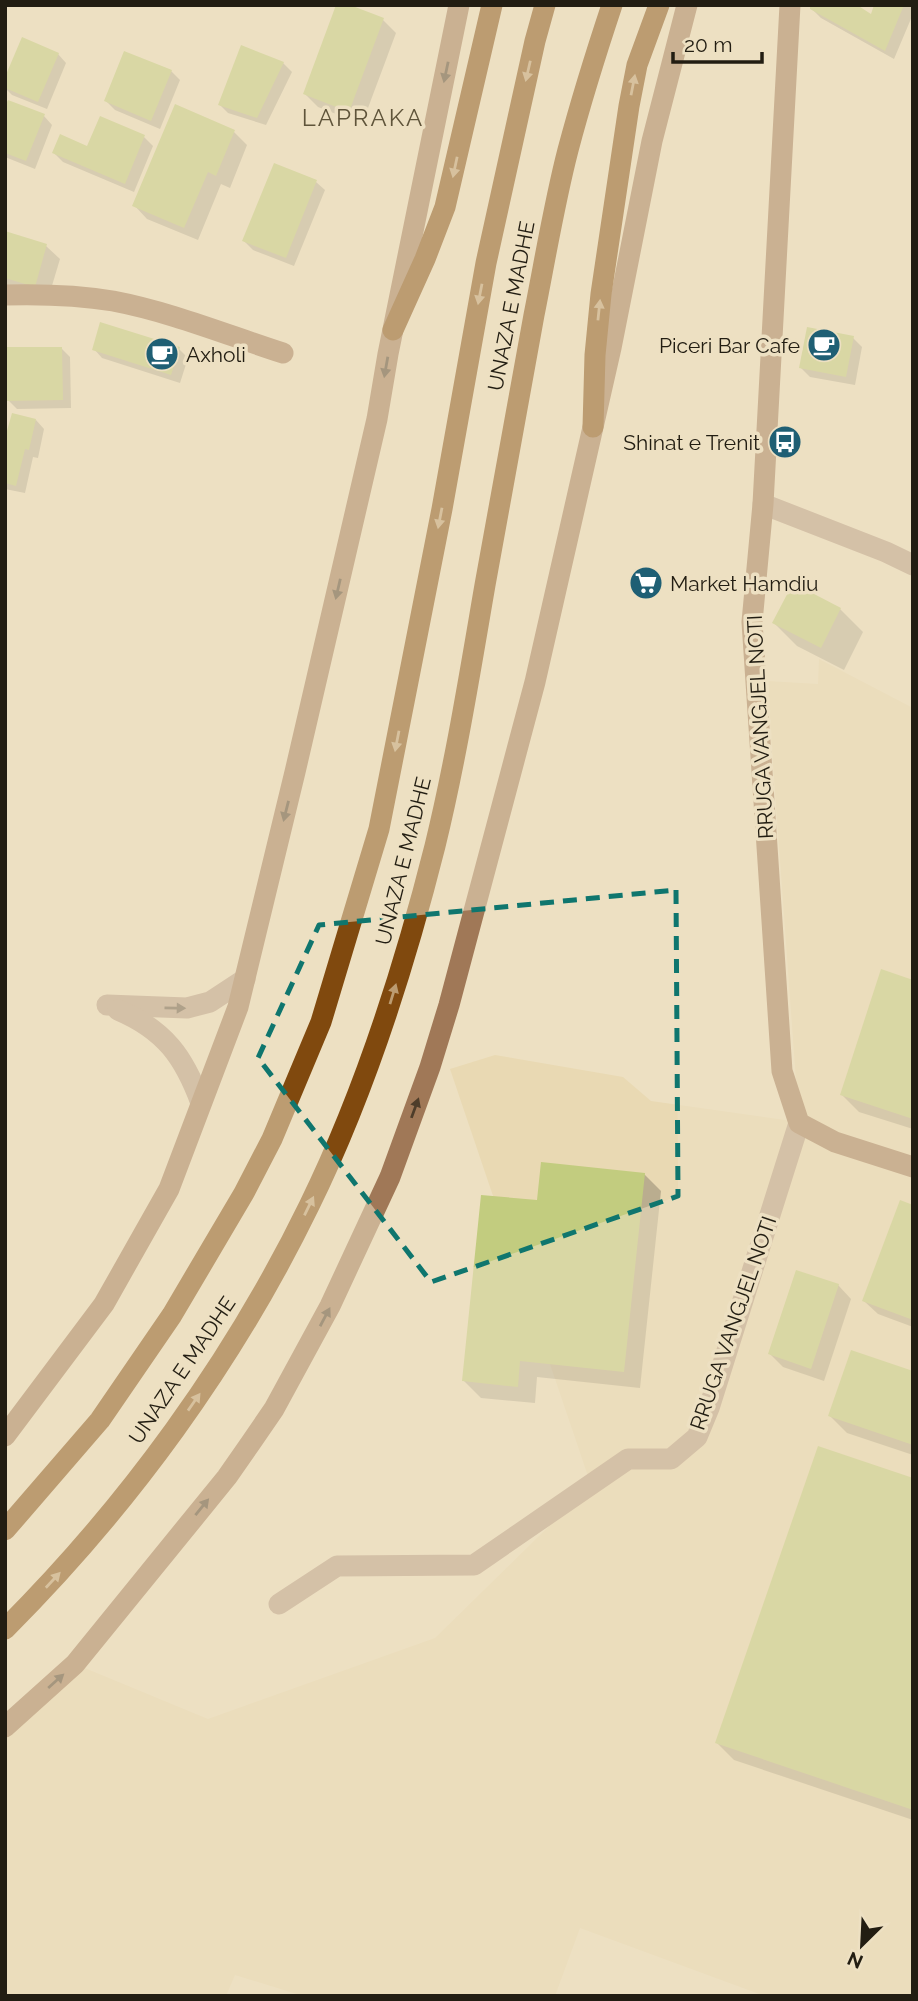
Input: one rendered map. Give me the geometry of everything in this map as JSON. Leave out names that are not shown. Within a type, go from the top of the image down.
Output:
[{"type":"highway","points":[[393,330],[445,207],[492,5]]},
{"type":"highway","name":"UNAZA E MADHE","points":[[5,1530],[100,1420],[178,1304],[244,1193],[272,1139],[321,1021],[379,829],[442,509],[486,263],[545,5]]},
{"type":"highway","name":"UNAZA E MADHE","points":[[5,1629],[67,1563],[115,1506],[173,1433],[208,1382],[287,1251],[311,1204],[353,1107],[392,998],[435,846],[468,684],[549,236],[568,152],[612,5]]},
{"type":"highway","points":[[593,427],[597,326],[629,106],[637,65],[659,5]]},
{"type":"main road","points":[[5,1436],[104,1304],[169,1188],[238,1007],[296,772],[377,419],[459,5]]},
{"type":"main road","points":[[5,1727],[75,1664],[227,1477],[274,1409],[330,1306],[390,1177],[449,1005],[535,682],[611,348],[652,141],[687,5]]},
{"type":"main road","name":"RRUGA VANGJEL NOTI","points":[[789,7],[763,504],[752,622],[782,1071],[800,1123]]},
{"type":"main road","points":[[5,295],[51,294],[114,301],[177,318],[283,354]]},
{"type":"main road","points":[[800,1123],[835,1142],[913,1167]]},
{"type":"street","points":[[763,504],[913,565]]},
{"type":"street","points":[[201,1104],[193,1080],[180,1057],[161,1035],[138,1019],[107,1005],[187,1008],[211,1002],[245,979]]},
{"type":"street","name":"RRUGA VANGJEL NOTI","points":[[279,1604],[337,1566],[474,1565],[628,1459],[671,1459],[697,1437],[709,1408],[800,1123]]},
{"type":"highlighted area","points":[[676,890],[678,1196],[431,1282],[258,1058],[319,925]]},
{"type":"shaded area","points":[[819,659],[913,708],[913,1996],[765,1996],[580,1928],[555,1996],[303,1996],[235,1975],[226,1996],[5,1996],[5,1730],[75,1664],[208,1719],[435,1638],[591,1485],[450,1069],[495,1055],[623,1077],[651,1101],[799,1122],[767,681],[818,684]]},
{"type":"building","points":[[336,5],[350,5],[384,18],[349,112],[303,94]]},
{"type":"building","points":[[810,5],[857,5],[871,14],[874,5],[904,5],[885,51],[810,9]]},
{"type":"building","points":[[22,37],[59,53],[38,102],[5,88],[5,77]]},
{"type":"building","points":[[241,45],[284,62],[257,118],[218,105]]},
{"type":"building","points":[[124,51],[172,70],[151,121],[104,101]]},
{"type":"building","points":[[8,100],[45,114],[26,161],[5,153],[5,106]]},
{"type":"building","points":[[175,104],[235,130],[216,176],[208,172],[184,228],[132,206]]},
{"type":"building","points":[[100,116],[145,135],[125,184],[52,153],[60,134],[87,146]]},
{"type":"building","points":[[274,163],[317,180],[286,258],[242,241]]},
{"type":"building","points":[[5,231],[47,244],[35,287],[5,278]]},
{"type":"building","points":[[100,322],[180,347],[171,375],[92,350]]},
{"type":"building","points":[[807,327],[854,336],[846,377],[799,368]]},
{"type":"building","points":[[5,347],[62,347],[63,400],[6,401]]},
{"type":"building","points":[[12,413],[36,419],[29,450],[25,449],[16,486],[5,483],[5,438]]},
{"type":"building","points":[[793,583],[841,608],[821,648],[772,623]]},
{"type":"building","points":[[881,969],[913,980],[913,1119],[840,1095]]},
{"type":"building","points":[[541,1162],[645,1173],[624,1372],[520,1361],[518,1387],[462,1381],[481,1195],[537,1200]]},
{"type":"building","points":[[900,1200],[913,1205],[913,1320],[862,1301]]},
{"type":"building","points":[[796,1270],[839,1284],[811,1369],[768,1354]]},
{"type":"building","points":[[851,1350],[913,1371],[913,1445],[828,1416]]},
{"type":"building","points":[[818,1446],[913,1478],[913,1810],[715,1743]]},
{"type":"place","name":"Piceri Bar Cafe","points":[[824,345]]},
{"type":"place","name":"Axholi","points":[[162,354]]},
{"type":"place","name":"Shinat e Trenit","points":[[785,442]]},
{"type":"place","name":"Market Hamdiu","points":[[646,583]]},
{"type":"district","name":"LAPRAKA","points":[[363,117]]}]
